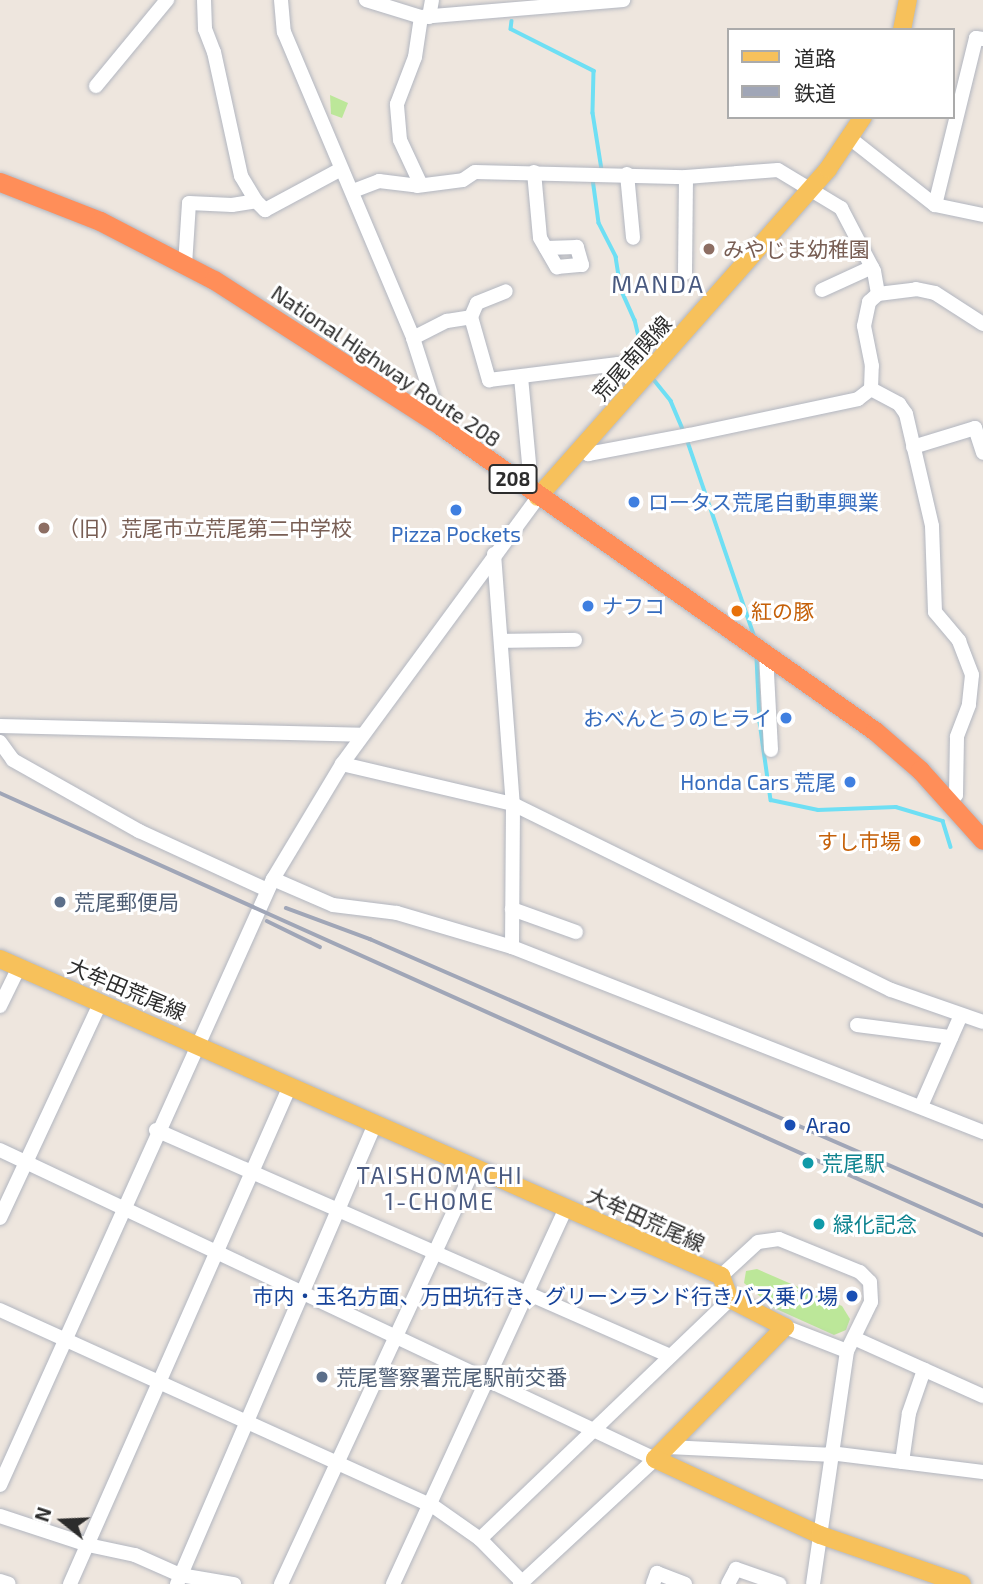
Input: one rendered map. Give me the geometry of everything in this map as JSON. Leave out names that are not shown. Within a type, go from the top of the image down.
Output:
[{"type":"highway","name":"National Highway Route 208","points":[[0,182],[100,221],[185,265],[288,325],[441,426],[538,497],[875,731],[950,800],[983,840]]},
{"type":"main road","points":[[902,28],[908,0]]},
{"type":"main road","name":"荒尾南関線","points":[[538,497],[812,187],[852,139],[862,119]]},
{"type":"main road","name":"大牟田荒尾線","points":[[0,959],[721,1276],[730,1299]]},
{"type":"main road","points":[[730,1299],[785,1327],[661,1453],[820,1535],[962,1584]]},
{"type":"street","points":[[96,86],[167,0]]},
{"type":"street","points":[[204,0],[205,29],[214,52],[242,176],[256,201],[265,210],[341,169]]},
{"type":"street","points":[[281,0],[284,32],[413,338],[441,426]]},
{"type":"street","points":[[366,0],[425,17],[623,0]]},
{"type":"street","points":[[421,185],[400,140],[397,104],[432,0]]},
{"type":"street","points":[[935,205],[976,38],[983,39]]},
{"type":"street","points":[[852,139],[935,205],[983,215]]},
{"type":"street","points":[[353,191],[379,181],[421,185],[463,180],[475,172],[686,177],[778,170],[812,187],[841,208],[872,267],[878,294]]},
{"type":"street","points":[[534,172],[540,238],[546,248]]},
{"type":"street","points":[[627,174],[633,237]]},
{"type":"street","points":[[685,273],[686,177]]},
{"type":"street","points":[[185,265],[189,203],[232,205],[256,201]]},
{"type":"street","points":[[822,290],[872,267]]},
{"type":"street","points":[[506,291],[477,303],[471,317],[489,380],[618,364],[638,387]]},
{"type":"street","points":[[583,447],[588,454],[858,399],[871,389],[872,366],[864,326],[870,302],[878,294],[935,293],[983,324]]},
{"type":"street","points":[[413,338],[439,328],[447,320],[471,317]]},
{"type":"street","points":[[521,377],[529,464]]},
{"type":"street","points":[[871,389],[906,414],[932,526],[935,612],[960,641],[978,672],[957,737],[956,795],[950,800]]},
{"type":"street","points":[[913,447],[975,428],[983,453]]},
{"type":"street","points":[[0,1485],[195,1043],[270,884],[362,735],[538,497]]},
{"type":"street","points":[[494,554],[513,804],[512,947]]},
{"type":"street","points":[[501,641],[575,640]]},
{"type":"street","points":[[766,653],[771,750]]},
{"type":"street","points":[[0,726],[362,735]]},
{"type":"street","points":[[0,743],[13,760],[139,831],[270,884],[333,905],[397,912],[512,947],[922,1104],[983,1132]]},
{"type":"street","points":[[342,764],[513,804],[891,990],[983,1022]]},
{"type":"street","points":[[512,909],[576,932]]},
{"type":"street","points":[[0,1006],[19,967]]},
{"type":"street","points":[[0,1217],[100,1004]]},
{"type":"street","points":[[922,1104],[961,1015]]},
{"type":"street","points":[[857,1025],[951,1037]]},
{"type":"street","points":[[71,1584],[255,1171],[290,1086]]},
{"type":"street","points":[[178,1580],[375,1124]]},
{"type":"street","points":[[156,1130],[436,1250],[670,1356]]},
{"type":"street","points":[[0,1150],[489,1382],[594,1430],[661,1453],[830,1454],[983,1472]]},
{"type":"street","points":[[281,1584],[475,1167]]},
{"type":"street","points":[[393,1584],[433,1506],[566,1208]]},
{"type":"street","points":[[721,1276],[758,1242],[779,1239],[860,1272],[870,1282],[871,1302],[851,1345],[830,1454],[813,1584]]},
{"type":"street","points":[[480,1539],[730,1299]]},
{"type":"street","points":[[0,1310],[433,1506],[480,1539],[521,1583],[661,1453]]},
{"type":"street","points":[[785,1327],[851,1345],[924,1370],[983,1396]]},
{"type":"street","points":[[902,1462],[909,1413],[924,1370]]},
{"type":"street","points":[[0,1516],[88,1545],[135,1555],[178,1580],[234,1584]]},
{"type":"street","points":[[728,1584],[736,1569],[779,1584]]},
{"type":"street","points":[[653,1584],[657,1573],[685,1584]]},
{"type":"street","points":[[0,1581],[9,1584]]},
{"type":"green space","points":[[330,95],[348,103],[342,118],[331,114]]},
{"type":"green space","points":[[757,1269],[842,1306],[850,1319],[846,1330],[834,1335],[774,1308],[744,1283],[746,1271]]},
{"type":"waterway","points":[[512,21],[511,29],[594,71],[593,113],[602,170]]},
{"type":"waterway","points":[[593,179],[599,223],[616,257],[621,289],[635,320],[646,366]]},
{"type":"waterway","points":[[651,376],[671,401],[684,432]]},
{"type":"waterway","points":[[687,439],[756,640]]},
{"type":"waterway","points":[[757,658],[760,722],[771,800],[818,810],[896,807],[943,821],[951,847]]},
{"type":"railway","points":[[0,793],[983,1235]]},
{"type":"railway","points":[[286,908],[370,939],[983,1206]]},
{"type":"railway","points":[[267,921],[320,947]]},
{"type":"place","name":"みやじま幼稚園","points":[[709,249]]},
{"type":"place","name":"ロータス荒尾自動車興業","points":[[634,502]]},
{"type":"place","name":"Pizza Pockets","points":[[456,510]]},
{"type":"place","name":"（旧）荒尾市立荒尾第二中学校","points":[[44,528]]},
{"type":"place","name":"ナフコ","points":[[588,606]]},
{"type":"place","name":"紅の豚","points":[[737,611]]},
{"type":"place","name":"おべんとうのヒライ","points":[[786,718]]},
{"type":"place","name":"Honda Cars 荒尾","points":[[850,782]]},
{"type":"place","name":"すし市場","points":[[915,841]]},
{"type":"place","name":"荒尾郵便局","points":[[60,902]]},
{"type":"place","name":"Arao","points":[[790,1125]]},
{"type":"place","name":"荒尾駅","points":[[808,1163]]},
{"type":"place","name":"緑化記念","points":[[819,1224]]},
{"type":"place","name":"市内・玉名方面、万田坑行き、グリーンランド行きバス乗り場","points":[[852,1296]]},
{"type":"place","name":"荒尾警察署荒尾駅前交番","points":[[322,1377]]},
{"type":"district","name":"MANDA","points":[[658,284]]},
{"type":"district","name":"TAISHOMACHI 1-CHOME","points":[[440,1188]]}]
